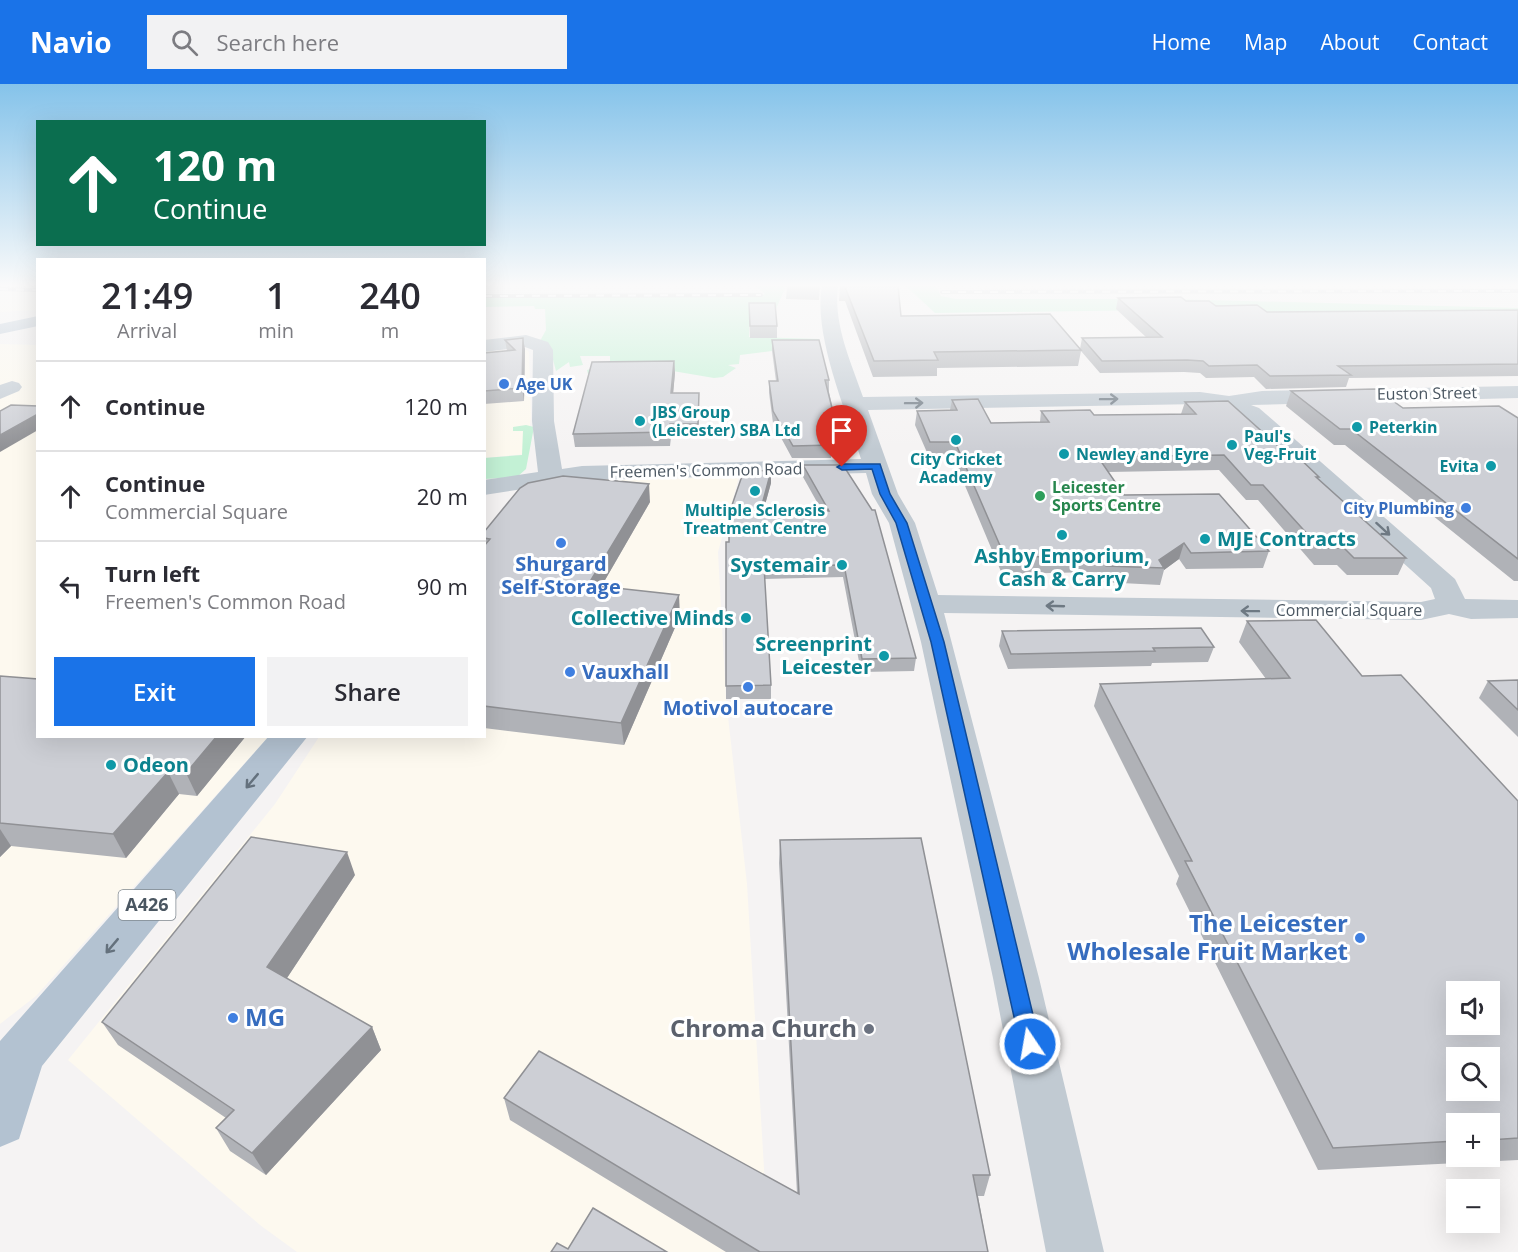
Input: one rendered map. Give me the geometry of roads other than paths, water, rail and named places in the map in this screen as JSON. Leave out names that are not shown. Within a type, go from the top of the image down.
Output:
[{"type":"main road","name":"A426","points":[[7,1062],[288,738]]},
{"type":"main road","points":[[0,1121],[7,1062]]},
{"type":"street","points":[[486,346],[526,341],[541,346],[543,350],[543,478]]},
{"type":"street","points":[[835,341],[885,494],[902,523],[932,623],[1016,978],[1075,1252]]},
{"type":"street","name":"Euston Street","points":[[1229,402],[1262,397],[1518,392]]},
{"type":"street","name":"Commercial Square","points":[[855,404],[1200,398],[1229,402],[1251,413],[1445,585],[1450,600],[1449,605],[1421,611],[932,623]]},
{"type":"street","name":"Freemen's Common Road","points":[[486,488],[582,473],[876,466]]},
{"type":"street","name":"Freemen's Common Road","points":[[486,505],[543,478]]},
{"type":"street","points":[[1449,605],[1471,610],[1518,609]]},
{"type":"place","name":"Age UK","points":[[504,384]]},
{"type":"place","name":"JBS Group (Leicester) SBA Ltd","points":[[640,421]]},
{"type":"place","name":"Peterkin","points":[[1357,427]]},
{"type":"place","name":"City Cricket Academy","points":[[956,440]]},
{"type":"place","name":"Paul's Veg-Fruit","points":[[1232,445]]},
{"type":"place","name":"Newley and Eyre","points":[[1064,454]]},
{"type":"place","name":"Evita","points":[[1491,466]]},
{"type":"place","name":"Multiple Sclerosis Treatment Centre","points":[[755,491]]},
{"type":"place","name":"Leicester Sports Centre","points":[[1040,496]]},
{"type":"place","name":"City Plumbing","points":[[1466,508]]},
{"type":"place","name":"Ashby Emporium, Cash & Carry","points":[[1062,535]]},
{"type":"place","name":"MJE Contracts","points":[[1205,539]]},
{"type":"place","name":"Shurgard Self-Storage","points":[[561,543]]},
{"type":"place","name":"Systemair","points":[[842,565]]},
{"type":"place","name":"Collective Minds","points":[[746,618]]},
{"type":"place","name":"Screenprint Leicester","points":[[884,656]]},
{"type":"place","name":"Vauxhall","points":[[570,672]]},
{"type":"place","name":"Motivol autocare","points":[[748,687]]},
{"type":"place","name":"Odeon","points":[[111,765]]},
{"type":"place","name":"The Leicester Wholesale Fruit Market","points":[[1360,938]]},
{"type":"place","name":"MG","points":[[233,1018]]},
{"type":"place","name":"Chroma Church","points":[[869,1029]]}]
